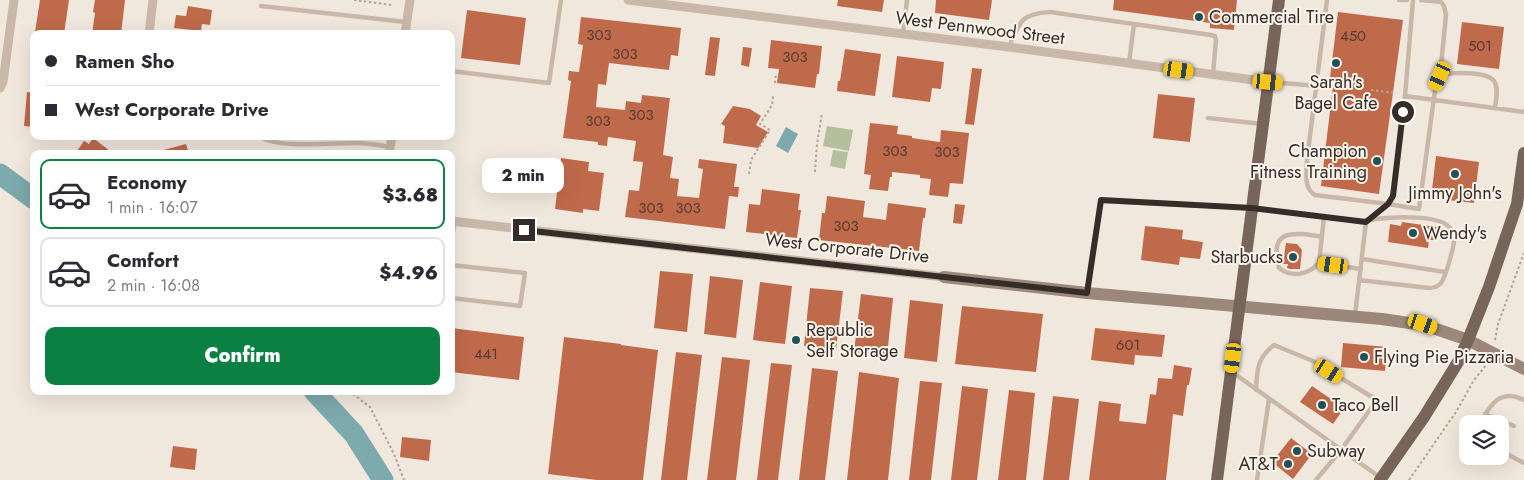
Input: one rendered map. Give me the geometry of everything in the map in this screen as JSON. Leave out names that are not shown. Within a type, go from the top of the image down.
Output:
[{"type":"main road","points":[[1217,480],[1279,0]]},
{"type":"main road","points":[[1381,479],[1424,417],[1458,362],[1468,340],[1489,287],[1517,204],[1524,153]]},
{"type":"street","points":[[0,88],[4,82],[14,0]]},
{"type":"street","points":[[149,30],[153,0]]},
{"type":"street","points":[[406,30],[410,0]]},
{"type":"street","name":"West Pennwood Street","points":[[628,0],[1009,47],[1268,82]]},
{"type":"street","name":"West Corporate Drive","points":[[455,221],[1087,293],[1423,324],[1468,340],[1524,369]]},
{"type":"lane","points":[[455,71],[549,83],[561,0]]},
{"type":"lane","points":[[903,34],[907,0]]},
{"type":"lane","points":[[1327,0],[1307,160],[1306,186],[1315,195],[1419,209],[1436,85],[1440,76],[1446,15],[1441,2],[1421,0]]},
{"type":"lane","points":[[1399,0],[1407,0]]},
{"type":"lane","points":[[1355,317],[1368,221],[1388,204],[1393,196],[1414,0]]},
{"type":"lane","points":[[261,6],[407,22]]},
{"type":"lane","points":[[1009,47],[1018,27],[1024,19],[1029,15],[1050,12],[1215,36],[1213,74]]},
{"type":"lane","points":[[1129,63],[1134,24]]},
{"type":"lane","points":[[1440,76],[1448,73],[1463,73],[1490,77],[1495,82],[1497,89],[1495,108]]},
{"type":"lane","points":[[1268,82],[1317,84]]},
{"type":"lane","points":[[1405,95],[1524,112]]},
{"type":"lane","points":[[1208,118],[1263,124]]},
{"type":"lane","points":[[266,140],[290,144],[358,143],[390,150]]},
{"type":"lane","points":[[1087,293],[1101,200],[1252,208],[1368,221],[1406,217],[1430,220],[1448,226],[1452,230],[1454,240],[1442,283],[1432,288],[1359,280]]},
{"type":"lane","points":[[1322,236],[1297,233],[1288,234],[1281,239],[1277,252],[1279,268],[1288,273],[1300,274],[1312,271],[1318,263],[1322,236],[1324,217]]},
{"type":"lane","points":[[1362,259],[1445,272]]},
{"type":"lane","points":[[1318,263],[1361,269]]},
{"type":"lane","points":[[455,265],[525,273],[520,306],[455,298]]},
{"type":"lane","points":[[1256,390],[1257,366],[1266,351],[1274,345],[1313,361],[1376,400],[1341,450],[1316,480]]},
{"type":"lane","points":[[1231,372],[1381,479]]},
{"type":"lane","points":[[1514,426],[1486,414],[1495,401],[1504,396],[1516,396],[1524,400]]},
{"type":"lane","points":[[1258,479],[1269,398]]},
{"type":"lane","points":[[1509,455],[1524,462]]},
{"type":"path","points":[[354,0],[392,5]]},
{"type":"path","points":[[775,83],[776,74]]},
{"type":"path","points":[[1317,84],[1353,87]]},
{"type":"path","points":[[1371,90],[1405,95]]},
{"type":"path","points":[[749,174],[751,160],[770,130],[760,124],[771,106],[773,96]]},
{"type":"path","points":[[815,172],[822,113]]},
{"type":"path","points":[[1498,331],[1498,324],[1524,254]]},
{"type":"path","points":[[1409,480],[1456,412],[1474,380],[1487,364]]},
{"type":"path","points":[[354,395],[370,407],[394,454],[404,480]]},
{"type":"green space","points":[[827,126],[853,130],[849,151],[823,146]]},
{"type":"green space","points":[[833,150],[848,152],[845,169],[830,166]]},
{"type":"water","points":[[786,127],[798,134],[788,153],[776,146]]},
{"type":"building","points":[[40,0],[69,0],[65,30],[35,30]]},
{"type":"building","points":[[95,0],[125,0],[121,30],[93,30],[95,13],[93,12]]},
{"type":"building","points":[[838,0],[884,0],[882,12],[837,6]]},
{"type":"building","points":[[936,0],[992,0],[989,20],[935,13]]},
{"type":"building","name":"Commercial Tire","points":[[1114,0],[1237,0],[1234,30],[1210,28],[1210,23],[1113,10]]},
{"type":"building","points":[[188,6],[212,10],[210,25],[202,24],[201,30],[174,28],[176,15],[186,16]]},
{"type":"building","points":[[467,10],[526,18],[520,65],[461,58]]},
{"type":"building","points":[[1338,12],[1403,20],[1379,194],[1321,186],[1334,78],[1330,78]]},
{"type":"building","points":[[581,17],[681,28],[678,56],[671,55],[669,70],[609,63],[606,85],[598,84],[596,107],[625,110],[626,101],[641,103],[642,95],[670,98],[663,155],[673,157],[670,178],[679,179],[677,196],[699,198],[703,169],[698,168],[699,159],[737,164],[734,187],[739,187],[738,197],[729,196],[725,229],[625,217],[629,190],[639,191],[643,162],[633,161],[636,141],[608,137],[607,146],[598,145],[598,142],[563,138],[571,81],[568,80],[569,71],[579,72],[583,45],[578,44]]},
{"type":"building","points":[[1462,22],[1504,27],[1499,69],[1457,64]]},
{"type":"building","points":[[710,37],[720,38],[715,76],[705,75]]},
{"type":"building","points":[[771,40],[822,46],[819,74],[817,74],[815,88],[777,83],[779,69],[768,68]]},
{"type":"building","points":[[743,47],[752,48],[749,67],[741,65]]},
{"type":"building","points":[[845,49],[881,54],[875,96],[837,91]]},
{"type":"building","points":[[897,56],[944,62],[941,89],[932,88],[930,102],[892,97]]},
{"type":"building","points":[[972,68],[982,69],[974,125],[965,124]]},
{"type":"building","points":[[27,92],[30,92],[30,127],[24,126]]},
{"type":"building","points":[[1158,94],[1195,98],[1190,142],[1153,138]]},
{"type":"building","points":[[733,106],[750,109],[761,116],[756,125],[768,132],[758,148],[723,143],[725,126],[721,124]]},
{"type":"building","points":[[870,123],[898,126],[897,134],[940,142],[941,130],[969,133],[963,184],[950,183],[948,197],[929,195],[931,179],[920,178],[920,175],[892,172],[888,191],[869,189],[871,175],[864,174]]},
{"type":"building","points":[[92,140],[96,140],[109,150],[78,150],[84,141],[89,144]]},
{"type":"building","points":[[186,144],[188,150],[164,150]]},
{"type":"building","points":[[1436,156],[1479,162],[1474,203],[1431,198]]},
{"type":"building","points":[[561,158],[589,162],[588,171],[604,173],[599,211],[583,209],[583,213],[555,209]]},
{"type":"building","points":[[762,189],[800,194],[798,210],[801,210],[797,238],[746,232],[749,204],[760,205]]},
{"type":"building","points":[[827,196],[865,201],[863,217],[886,220],[888,203],[926,208],[919,251],[819,240],[822,213],[825,213]]},
{"type":"building","points":[[955,204],[965,205],[962,224],[953,223]]},
{"type":"building","name":"Wendy's","points":[[1402,222],[1437,227],[1435,240],[1429,240],[1428,248],[1388,242],[1390,224],[1401,226]]},
{"type":"building","points":[[1145,226],[1183,230],[1182,239],[1203,242],[1200,259],[1180,257],[1179,265],[1141,260]]},
{"type":"building","name":"Starbucks","points":[[1286,243],[1297,244],[1302,250],[1300,269],[1290,269],[1287,268],[1288,264],[1283,264]]},
{"type":"building","points":[[660,271],[693,274],[687,332],[654,328]]},
{"type":"building","points":[[710,276],[743,280],[736,338],[704,334]]},
{"type":"building","points":[[760,282],[792,286],[785,344],[753,340]]},
{"type":"building","points":[[810,288],[843,291],[836,350],[804,346]]},
{"type":"building","points":[[861,294],[893,298],[887,356],[854,352]]},
{"type":"building","points":[[910,300],[943,304],[937,362],[904,358]]},
{"type":"building","points":[[962,306],[1043,314],[1036,372],[955,364]]},
{"type":"building","points":[[455,328],[524,337],[519,380],[455,372]]},
{"type":"building","points":[[1095,328],[1165,335],[1162,357],[1135,355],[1134,365],[1091,360]]},
{"type":"building","points":[[564,337],[658,350],[643,480],[597,480],[548,474]]},
{"type":"building","name":"Flying Pie Pizzaria","points":[[1343,343],[1387,347],[1385,371],[1341,367]]},
{"type":"building","points":[[676,352],[702,355],[687,480],[661,480]]},
{"type":"building","points":[[722,357],[750,360],[736,480],[707,480]]},
{"type":"building","points":[[771,363],[792,365],[778,480],[757,480]]},
{"type":"building","points":[[1174,365],[1192,368],[1189,385],[1187,385],[1183,416],[1173,414],[1166,480],[1089,480],[1099,401],[1121,404],[1119,421],[1146,424],[1150,394],[1156,395],[1158,378],[1172,379]]},
{"type":"building","points":[[812,368],[838,371],[825,480],[799,480]]},
{"type":"building","points":[[859,372],[899,378],[888,480],[847,480]]},
{"type":"building","points":[[920,381],[942,383],[931,480],[909,480]]},
{"type":"building","points":[[962,386],[988,389],[977,480],[951,480]]},
{"type":"building","name":"Taco Bell","points":[[1312,386],[1344,408],[1333,424],[1300,402]]},
{"type":"building","points":[[1009,390],[1035,393],[1026,480],[998,480]]},
{"type":"building","points":[[1053,396],[1079,399],[1069,480],[1043,480]]},
{"type":"building","points":[[402,437],[431,440],[429,461],[400,457]]},
{"type":"building","points":[[1291,438],[1312,454],[1293,479],[1272,462]]},
{"type":"building","points":[[173,446],[197,449],[195,470],[170,467]]},
{"type":"waterway","points":[[0,174],[30,196]]},
{"type":"waterway","points":[[318,395],[354,434],[383,480]]},
{"type":"place","name":"Commercial Tire","points":[[1199,17]]},
{"type":"place","name":"Sarah's Bagel Cafe","points":[[1336,63]]},
{"type":"place","name":"Champion Fitness Training","points":[[1377,161]]},
{"type":"place","name":"Jimmy John's","points":[[1455,174]]},
{"type":"place","name":"Wendy's","points":[[1413,233]]},
{"type":"place","name":"Starbucks","points":[[1293,257]]},
{"type":"place","name":"Republic Self Storage","points":[[796,340]]},
{"type":"place","name":"Flying Pie Pizzaria","points":[[1364,357]]},
{"type":"place","name":"Taco Bell","points":[[1322,405]]},
{"type":"place","name":"Subway","points":[[1297,451]]},
{"type":"place","name":"AT&T","points":[[1288,464]]},
{"type":"route","points":[[524,230],[1087,293],[1101,200],[1252,208],[1366,222],[1388,204],[1393,196],[1403,112]]}]
